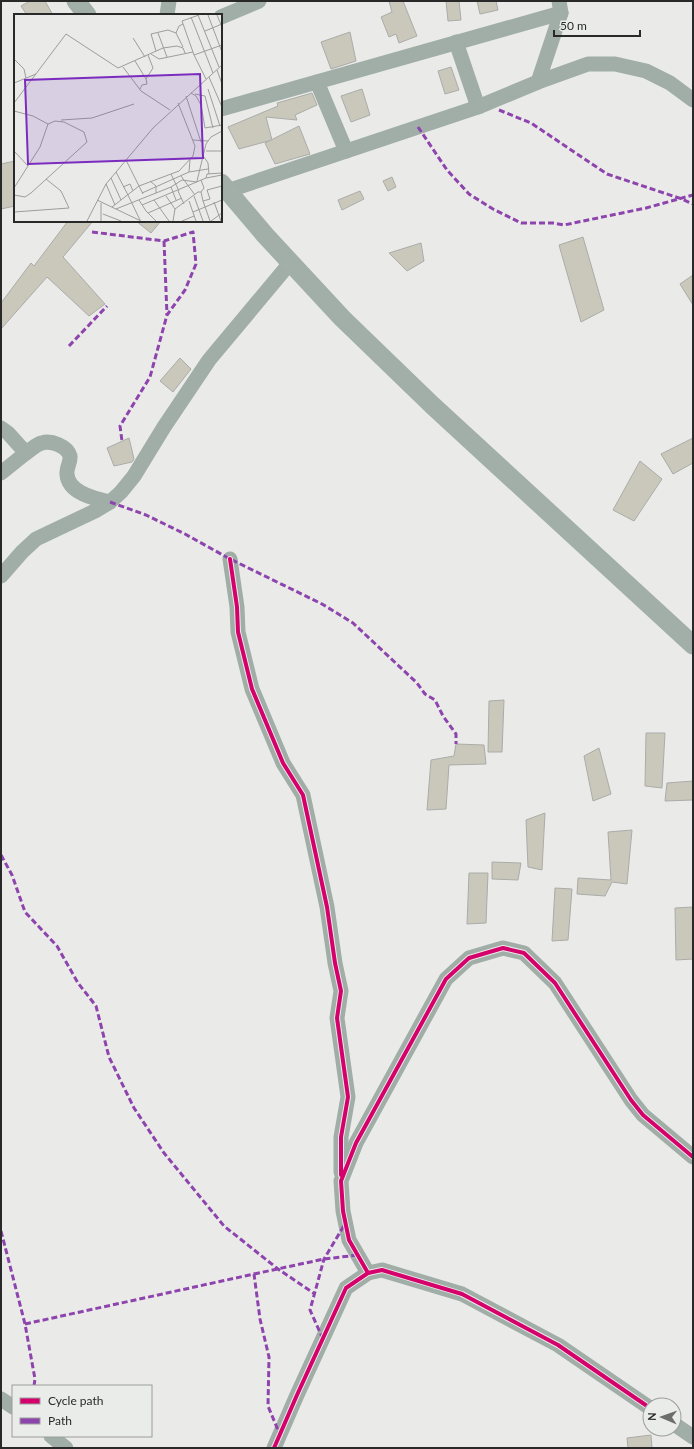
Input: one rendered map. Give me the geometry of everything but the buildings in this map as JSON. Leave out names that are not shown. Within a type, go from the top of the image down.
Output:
[{"type":"main road","points":[[76,1],[86,14]]},
{"type":"main road","points":[[224,187],[290,263],[342,318],[427,400],[690,638]]},
{"type":"street","points":[[167,14],[169,1]]},
{"type":"street","points":[[222,17],[259,1]]},
{"type":"street","points":[[222,109],[456,42],[560,7]]},
{"type":"street","points":[[538,82],[560,7]]},
{"type":"street","points":[[456,42],[478,107]]},
{"type":"street","points":[[224,187],[346,151],[478,107],[538,82],[588,64],[615,64],[646,71],[670,83],[693,100]]},
{"type":"street","points":[[317,82],[346,151]]},
{"type":"street","points":[[1,576],[22,552],[36,539],[95,511],[110,502],[121,492],[134,476],[164,427],[209,360],[290,263]]},
{"type":"street","points":[[1,428],[8,433],[26,453]]},
{"type":"street","points":[[1,473],[26,453],[44,442],[63,446],[70,456],[70,461],[66,472],[67,478],[72,486],[84,495],[110,502]]},
{"type":"street","points":[[230,559],[237,607],[238,632],[252,689],[283,763],[303,795],[327,907],[335,963],[341,991],[337,1018],[348,1097],[341,1137],[342,1211],[348,1240],[368,1273]]},
{"type":"street","points":[[341,1181],[356,1143],[446,979],[469,958],[503,948],[524,953],[555,983],[631,1100],[643,1115],[693,1158]]},
{"type":"street","points":[[274,1448],[296,1395],[346,1288],[368,1273],[382,1270],[462,1294],[558,1345],[642,1403]]},
{"type":"street","points":[[1,1399],[12,1407]]},
{"type":"street","points":[[682,1429],[693,1437]]},
{"type":"street","points":[[53,1437],[66,1448]]},
{"type":"marked path","points":[[499,110],[531,123],[607,174],[693,204]]},
{"type":"marked path","points":[[418,127],[447,170],[469,194],[493,209],[521,223],[553,223],[564,225],[646,208],[693,195]]},
{"type":"marked path","points":[[92,232],[164,241],[193,232],[196,264],[185,290],[167,315],[150,377],[120,426],[122,441]]},
{"type":"marked path","points":[[164,241],[167,315]]},
{"type":"marked path","points":[[69,346],[107,306]]},
{"type":"marked path","points":[[110,502],[146,515],[185,534],[230,559],[322,604],[353,623],[417,683],[425,694],[435,700],[443,716],[456,734],[456,744]]},
{"type":"marked path","points":[[1,855],[12,875],[25,912],[57,946],[78,983],[96,1006],[109,1057],[134,1108],[164,1153],[224,1226],[278,1269],[315,1294]]},
{"type":"marked path","points":[[323,1339],[310,1310],[324,1259],[345,1224]]},
{"type":"marked path","points":[[1,1231],[25,1324],[35,1379],[34,1385]]},
{"type":"marked path","points":[[254,1274],[324,1259],[358,1255]]},
{"type":"marked path","points":[[25,1324],[254,1274],[260,1319],[269,1357],[268,1406],[280,1435]]},
{"type":"cycle path","points":[[230,559],[237,607],[238,632],[252,689],[283,763],[303,795],[327,907],[335,963],[341,991],[337,1018],[348,1097],[341,1137],[341,1175]]},
{"type":"cycle path","points":[[368,1273],[349,1240],[343,1211],[341,1181],[356,1143],[446,979],[469,958],[503,948],[524,953],[555,983],[631,1100],[643,1115],[693,1157]]},
{"type":"cycle path","points":[[274,1448],[346,1288],[368,1273],[382,1270],[462,1294],[558,1345],[642,1403]]}]
